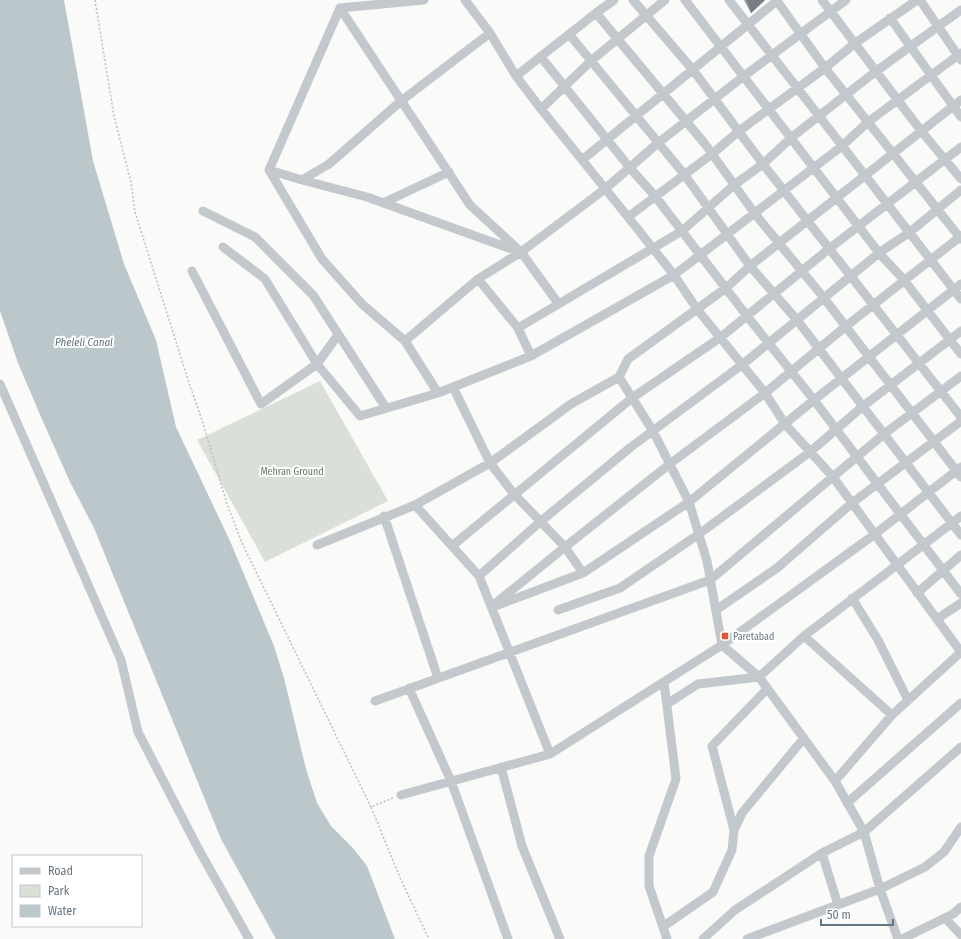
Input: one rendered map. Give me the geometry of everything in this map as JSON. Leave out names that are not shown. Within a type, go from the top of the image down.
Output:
[{"type":"street","points":[[340,8],[424,0]]},
{"type":"street","points":[[465,0],[490,33],[516,76],[541,109],[674,275],[697,309],[766,393],[785,424],[833,477],[961,652],[892,715],[835,781]]},
{"type":"street","points":[[516,76],[614,0]]},
{"type":"street","points":[[633,0],[693,70],[763,164],[852,275],[961,417]]},
{"type":"street","points":[[541,109],[564,85],[592,60],[665,0]]},
{"type":"street","points":[[685,0],[792,137],[879,253],[904,280],[961,354]]},
{"type":"street","points":[[729,0],[818,116],[932,260],[957,287],[961,299]]},
{"type":"street","points":[[492,607],[671,463],[766,393],[819,348],[875,305],[904,280],[961,238],[914,182],[893,153],[846,96],[778,0],[664,95],[582,160]]},
{"type":"street","points":[[822,0],[875,72],[961,179]]},
{"type":"street","points":[[405,342],[478,280],[521,252],[605,189],[658,143],[686,123],[800,33],[846,0]]},
{"type":"street","points":[[222,247],[265,279],[317,364],[360,416],[438,393],[531,356],[674,275],[755,214],[784,189],[842,146],[868,122],[960,56],[939,25],[918,0],[890,18],[854,44],[825,68],[796,87],[712,154],[628,217]]},
{"type":"street","points":[[340,8],[470,205],[521,252],[558,303]]},
{"type":"street","points":[[269,170],[340,8]]},
{"type":"street","points":[[518,328],[682,230],[734,185],[763,164],[792,137],[818,116],[910,46],[961,10]]},
{"type":"street","points":[[401,795],[550,754],[722,645],[959,471],[911,414],[824,298],[755,214],[712,154],[619,38],[596,13]]},
{"type":"street","points":[[890,18],[931,76],[957,103],[961,116]]},
{"type":"street","points":[[302,180],[330,164],[401,100],[490,33]]},
{"type":"street","points":[[569,34],[592,60],[684,174],[750,266],[774,292],[819,348],[862,407],[961,535]]},
{"type":"street","points":[[541,57],[682,230],[747,316],[792,371],[901,513],[961,594]]},
{"type":"street","points":[[317,545],[384,516],[414,505],[490,463],[571,404],[619,377],[628,359],[726,288],[750,266],[780,244],[865,174],[922,132],[957,103]]},
{"type":"street","points":[[452,546],[632,398],[721,337],[774,292],[802,272],[887,203],[961,147]]},
{"type":"street","points":[[269,170],[383,203],[521,252]]},
{"type":"street","points":[[269,170],[322,259],[362,304],[405,342],[438,393]]},
{"type":"street","points":[[383,203],[449,172]]},
{"type":"street","points":[[479,576],[540,522],[631,446],[743,364],[879,253],[910,232],[961,190]]},
{"type":"street","points":[[203,212],[255,237],[313,295],[386,408]]},
{"type":"street","points":[[192,271],[261,404],[317,364],[338,335]]},
{"type":"street","points":[[478,280],[518,328],[531,356]]},
{"type":"street","points":[[492,607],[583,573],[689,502],[814,400],[957,287]]},
{"type":"street","points":[[558,610],[620,588],[699,534],[810,452],[835,428],[961,331]]},
{"type":"street","points":[[375,701],[710,580],[884,434],[961,376]]},
{"type":"street","points":[[619,377],[671,463],[689,502],[699,534],[710,580],[722,645],[759,677],[835,781],[864,832],[880,889],[898,939]]},
{"type":"street","points":[[0,384],[121,660],[138,732],[199,850],[249,939]]},
{"type":"street","points":[[453,387],[490,463],[514,494],[565,547],[583,573]]},
{"type":"street","points":[[716,610],[777,568],[852,503],[906,464],[933,441],[961,421]]},
{"type":"street","points":[[414,505],[479,576],[511,652],[550,754]]},
{"type":"street","points":[[384,516],[438,678]]},
{"type":"street","points":[[667,704],[698,684],[759,677],[804,636],[896,564],[961,516]]},
{"type":"street","points":[[917,593],[961,554]]},
{"type":"street","points":[[852,598],[878,640],[908,700]]},
{"type":"street","points":[[937,619],[961,603]]},
{"type":"street","points":[[804,636],[892,715]]},
{"type":"street","points":[[664,682],[676,779],[649,856],[649,886],[664,926],[667,939]]},
{"type":"street","points":[[410,688],[451,781],[508,939]]},
{"type":"street","points":[[734,830],[712,746],[767,689]]},
{"type":"street","points":[[847,803],[961,703]]},
{"type":"street","points":[[664,926],[713,892],[732,850],[734,830],[742,813],[804,738]]},
{"type":"street","points":[[704,939],[735,910],[822,853],[864,832],[961,747]]},
{"type":"street","points":[[501,767],[522,846],[560,939]]},
{"type":"street","points":[[747,939],[880,889],[925,867],[944,852],[961,827]]},
{"type":"street","points":[[822,853],[838,904]]},
{"type":"street","points":[[902,939],[953,914],[961,906]]},
{"type":"street","points":[[945,918],[961,935]]},
{"type":"path","points":[[95,0],[114,116],[131,182],[135,212],[202,420],[227,504],[242,543],[287,638],[346,753],[429,939]]},
{"type":"path","points":[[371,807],[401,795]]},
{"type":"green space","name":"Mehran Ground","points":[[320,381],[388,501],[265,562],[197,440]]},
{"type":"water","name":"Pheleli Canal","points":[[0,0],[64,0],[93,161],[124,264],[156,340],[176,427],[230,541],[274,646],[284,678],[306,769],[317,803],[331,826],[353,848],[367,866],[395,939],[276,939],[221,839],[94,528],[70,482],[18,363],[0,311]]},
{"type":"place","name":"Paretabad","points":[[725,636]]}]
